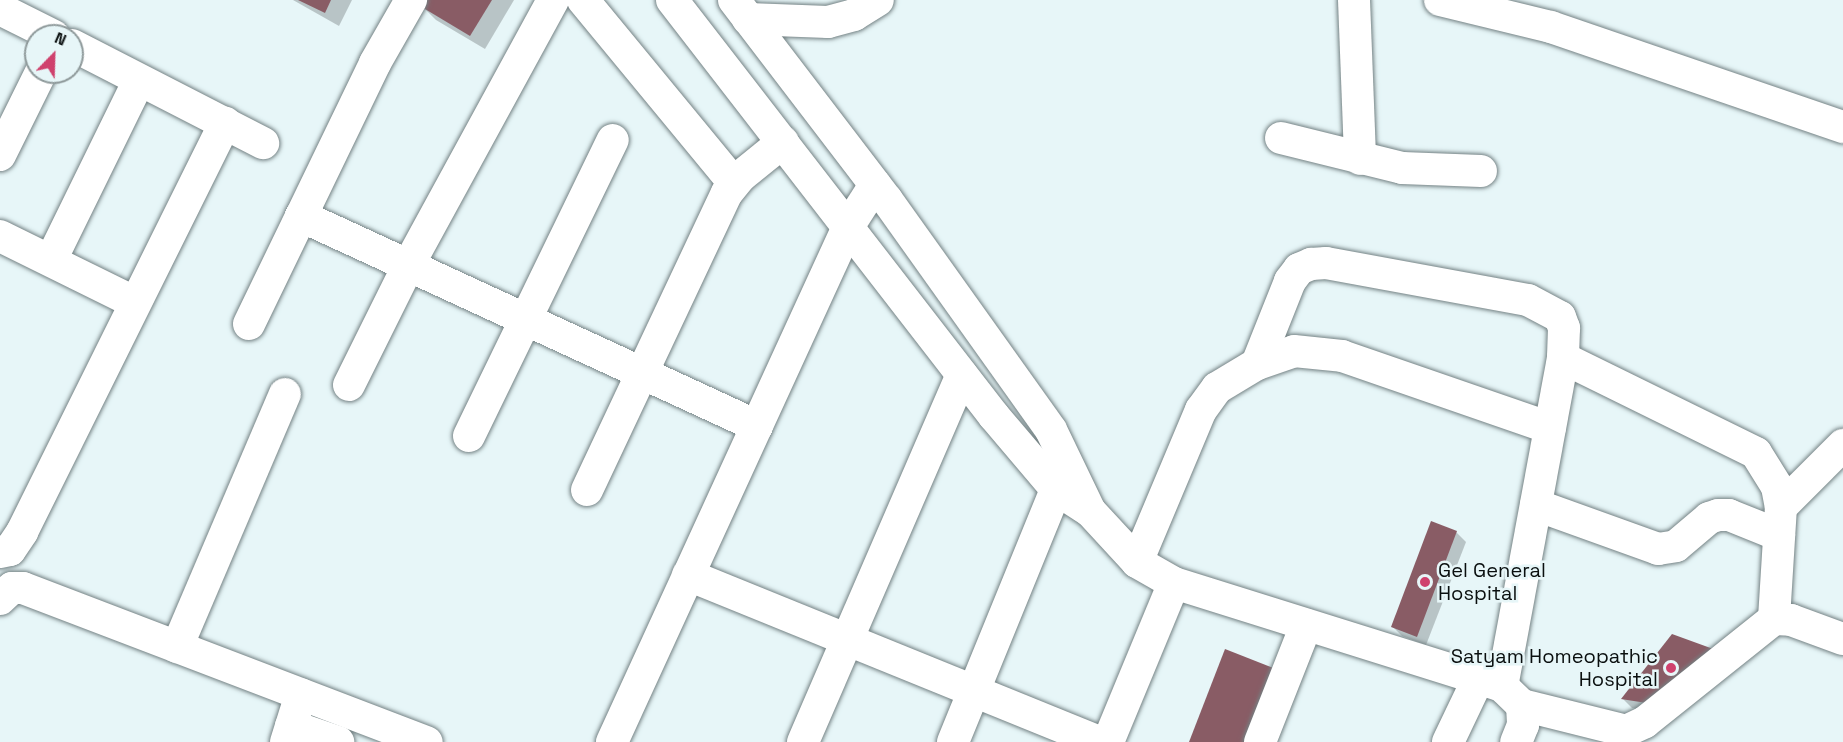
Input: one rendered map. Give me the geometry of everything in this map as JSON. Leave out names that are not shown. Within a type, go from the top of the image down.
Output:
[{"type":"street","points":[[249,324],[375,63],[411,0]]},
{"type":"street","points":[[349,385],[408,266],[553,0]]},
{"type":"street","points":[[583,0],[734,183]]},
{"type":"street","points":[[672,0],[962,375],[1063,477],[1090,511],[1137,562],[1174,583],[1501,690],[1606,729],[1626,731],[1659,742]]},
{"type":"street","points":[[741,9],[828,22],[854,15],[878,0]]},
{"type":"street","points":[[1354,0],[1360,159]]},
{"type":"street","points":[[1440,0],[1554,14],[1843,128]]},
{"type":"street","points":[[13,8],[36,24]]},
{"type":"street","points":[[741,9],[875,185],[1051,430],[1063,477],[953,742]]},
{"type":"street","points":[[84,51],[263,143]]},
{"type":"street","points":[[51,260],[140,80]]},
{"type":"street","points":[[0,155],[35,84]]},
{"type":"street","points":[[0,552],[10,550],[17,541],[225,123]]},
{"type":"street","points":[[1281,138],[1360,159],[1427,171],[1481,171]]},
{"type":"street","points":[[469,436],[613,140]]},
{"type":"street","points":[[586,490],[734,183],[783,142]]},
{"type":"street","points":[[612,742],[848,227],[875,185]]},
{"type":"street","points":[[301,216],[757,426]]},
{"type":"street","points":[[0,237],[134,302]]},
{"type":"street","points":[[1257,364],[1290,280],[1299,269],[1326,263],[1540,303],[1560,317],[1564,328],[1563,358],[1501,690],[1449,742]]},
{"type":"street","points":[[1137,562],[1201,410],[1217,388],[1257,364],[1294,351],[1334,354],[1550,428]]},
{"type":"street","points":[[1563,358],[1756,453],[1768,468],[1780,521],[1774,619]]},
{"type":"street","points":[[803,742],[962,375]]},
{"type":"street","points":[[177,647],[285,394]]},
{"type":"street","points":[[1780,521],[1843,445]]},
{"type":"street","points":[[1536,505],[1658,549],[1676,546],[1709,518],[1718,515],[1780,521]]},
{"type":"street","points":[[688,575],[1099,742]]},
{"type":"street","points":[[1108,742],[1174,583]]},
{"type":"street","points":[[0,599],[12,588],[23,588],[427,742]]},
{"type":"street","points":[[1626,731],[1645,722],[1774,619],[1791,620],[1843,639]]},
{"type":"street","points":[[1260,742],[1306,625]]},
{"type":"street","points":[[1501,690],[1523,725],[1516,742]]},
{"type":"street","points":[[301,694],[289,734],[338,742]]},
{"type":"building","points":[[298,0],[331,0],[325,13]]},
{"type":"building","points":[[424,0],[492,0],[470,36],[420,6]]},
{"type":"building","points":[[1431,521],[1457,531],[1417,637],[1391,627]]},
{"type":"building","points":[[1672,634],[1716,650],[1653,704],[1621,699]]},
{"type":"building","points":[[1225,649],[1276,669],[1248,742],[1189,742]]},
{"type":"place","name":"Gel General Hospital","points":[[1425,582]]},
{"type":"place","name":"Satyam Homeopathic Hospital","points":[[1671,668]]}]
